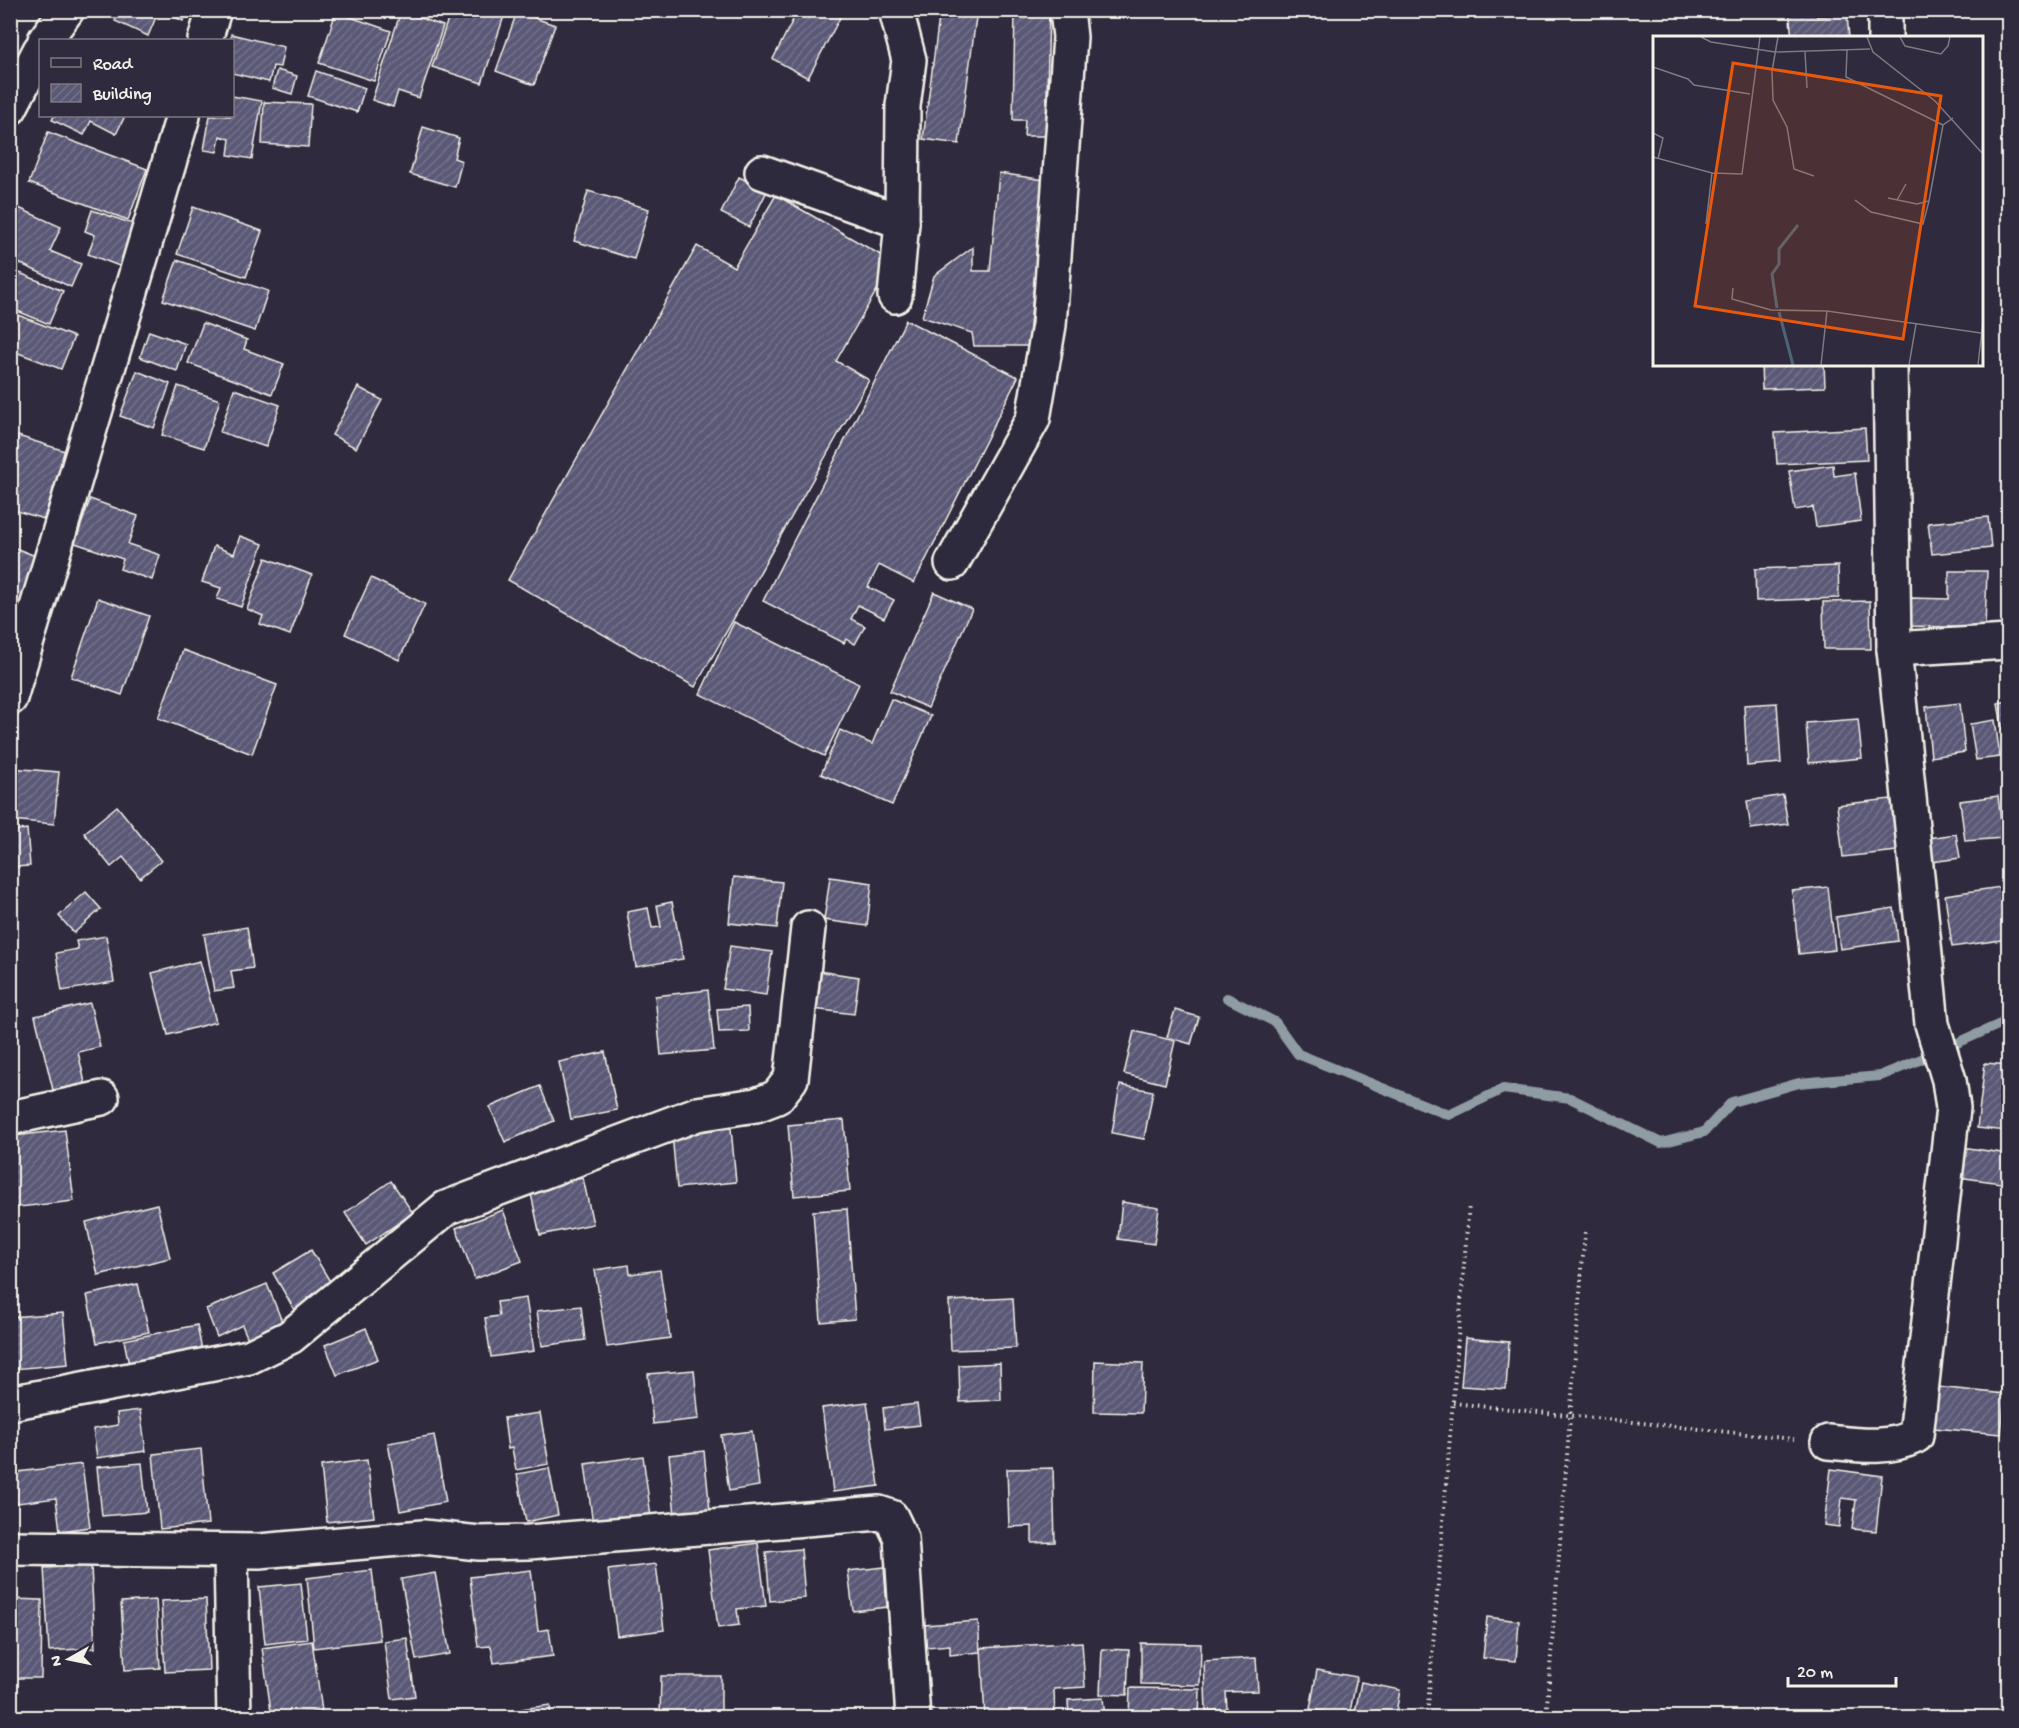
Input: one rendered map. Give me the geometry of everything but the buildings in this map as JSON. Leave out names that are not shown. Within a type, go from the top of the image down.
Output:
[{"type":"street","points":[[46,39],[67,10]]},
{"type":"street","points":[[205,39],[214,10]]},
{"type":"street","points":[[895,296],[902,222],[903,106],[909,60],[896,10]]},
{"type":"street","points":[[952,563],[1033,419],[1049,326],[1070,37],[1067,10]]},
{"type":"street","points":[[1885,10],[1885,36]]},
{"type":"street","points":[[10,108],[39,52]]},
{"type":"street","points":[[10,698],[183,117]]},
{"type":"street","points":[[762,172],[902,222]]},
{"type":"street","points":[[1827,1442],[1878,1446],[1901,1444],[1916,1436],[1953,1108],[1949,1080],[1932,1024],[1894,649],[1890,366]]},
{"type":"street","points":[[1894,649],[2008,642]]},
{"type":"street","points":[[10,1404],[249,1357],[290,1337],[446,1208],[697,1114],[756,1105],[777,1097],[790,1079],[808,928]]},
{"type":"street","points":[[10,1118],[102,1098]]},
{"type":"street","points":[[10,1548],[259,1551],[423,1537],[479,1543],[529,1542],[879,1513],[891,1517],[901,1538],[913,1718]]},
{"type":"street","points":[[231,1551],[234,1718]]},
{"type":"path","points":[[1427,1718],[1469,1204]]},
{"type":"path","points":[[1546,1718],[1585,1231]]},
{"type":"path","points":[[1453,1403],[1827,1442]]},
{"type":"waterway","points":[[1227,998],[1275,1022],[1298,1054],[1449,1115],[1503,1089],[1570,1098],[1661,1143],[1704,1132],[1732,1102],[1799,1083],[1880,1076],[1929,1056]]},
{"type":"waterway","points":[[1955,1044],[2007,1021],[2008,1017]]}]
